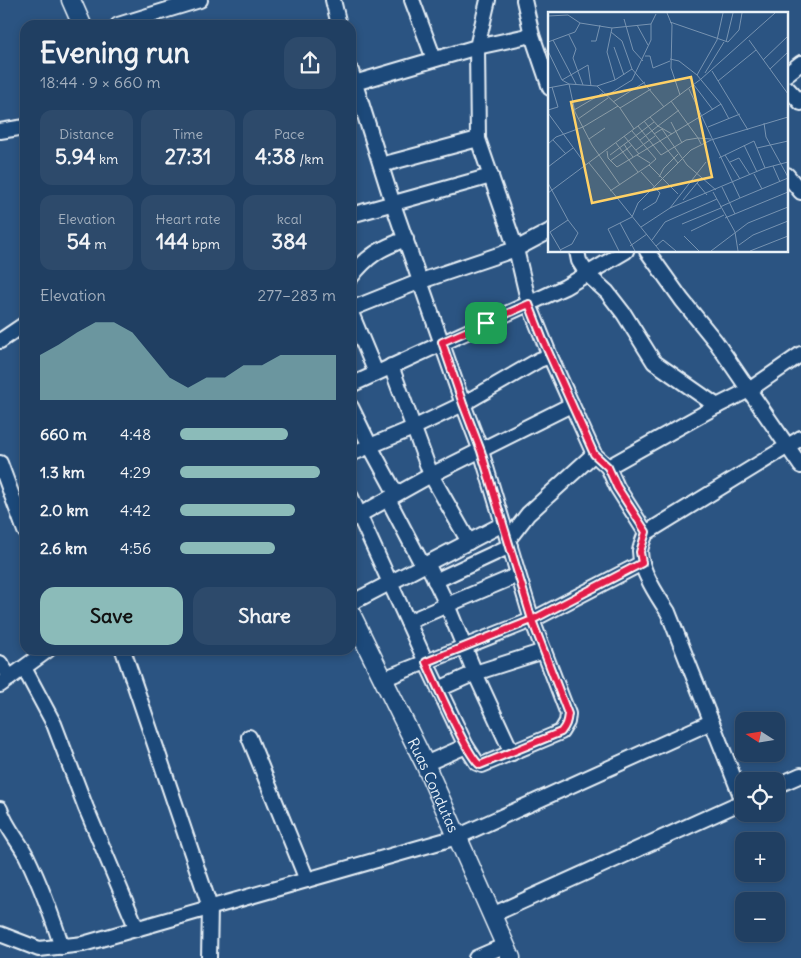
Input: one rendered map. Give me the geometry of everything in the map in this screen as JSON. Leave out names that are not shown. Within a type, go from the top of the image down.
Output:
[{"type":"street","points":[[71,0],[80,20]]},
{"type":"street","points":[[134,20],[200,0]]},
{"type":"street","points":[[333,0],[338,20]]},
{"type":"street","points":[[412,0],[434,59]]},
{"type":"street","points":[[488,0],[477,47],[478,139],[516,249],[529,304],[550,356],[594,454],[608,467],[617,487],[646,532]]},
{"type":"street","points":[[524,0],[532,35],[548,82]]},
{"type":"street","points":[[356,78],[532,35]]},
{"type":"street","points":[[788,73],[801,63]]},
{"type":"street","points":[[788,89],[801,103]]},
{"type":"street","points":[[356,91],[393,204],[481,451],[532,620],[568,714],[567,722],[561,732],[480,765],[477,764],[466,746],[390,583],[356,519]]},
{"type":"street","points":[[0,131],[20,128]]},
{"type":"street","points":[[381,165],[478,139]]},
{"type":"street","points":[[788,175],[801,192]]},
{"type":"street","points":[[356,214],[491,176]]},
{"type":"street","points":[[356,307],[421,281],[516,249],[548,232]]},
{"type":"street","points":[[356,271],[381,248],[406,239]]},
{"type":"street","points":[[577,252],[579,261],[588,275],[607,292],[624,314],[654,362],[717,406]]},
{"type":"street","points":[[356,383],[529,304],[588,275],[624,252]]},
{"type":"street","points":[[648,252],[682,300],[716,342],[786,447],[801,466]]},
{"type":"street","points":[[356,325],[376,373]]},
{"type":"street","points":[[0,341],[20,327]]},
{"type":"street","points":[[608,467],[748,390],[801,354]]},
{"type":"street","points":[[356,452],[463,404],[539,360],[550,356]]},
{"type":"street","points":[[391,366],[431,475],[469,542]]},
{"type":"street","points":[[356,516],[431,475],[569,406],[571,403]]},
{"type":"street","points":[[356,417],[425,565],[447,605],[475,673],[512,752]]},
{"type":"street","points":[[735,781],[668,612],[655,591],[642,563],[640,552],[646,532],[801,438]]},
{"type":"street","points":[[435,581],[509,543],[528,514],[594,454]]},
{"type":"street","points":[[0,463],[20,517]]},
{"type":"street","points":[[356,600],[504,524]]},
{"type":"street","points":[[384,679],[532,620],[642,563]]},
{"type":"street","points":[[408,622],[518,575]]},
{"type":"street","name":"Ruas Condutas","points":[[356,624],[425,764],[508,951]]},
{"type":"street","points":[[439,689],[475,673],[544,651]]},
{"type":"street","points":[[0,663],[5,681],[41,655]]},
{"type":"street","points":[[125,655],[210,907],[209,958]]},
{"type":"street","points":[[24,668],[54,724],[86,808],[137,929]]},
{"type":"street","points":[[0,934],[40,949],[83,944],[457,837],[711,722]]},
{"type":"street","points":[[249,737],[308,880]]},
{"type":"street","points":[[425,764],[466,746]]},
{"type":"street","points":[[785,782],[801,775]]},
{"type":"street","points":[[492,915],[735,805]]},
{"type":"street","points":[[0,809],[2,816],[24,851],[33,870],[62,947]]},
{"type":"street","points":[[476,958],[508,951]]},
{"type":"route","points":[[486,323],[442,342],[481,451],[532,620],[426,662],[466,746],[477,764],[480,765],[561,732],[564,728],[568,714],[532,620],[642,563],[640,552],[646,532],[617,487],[608,467],[594,454],[529,304],[486,323]]}]
